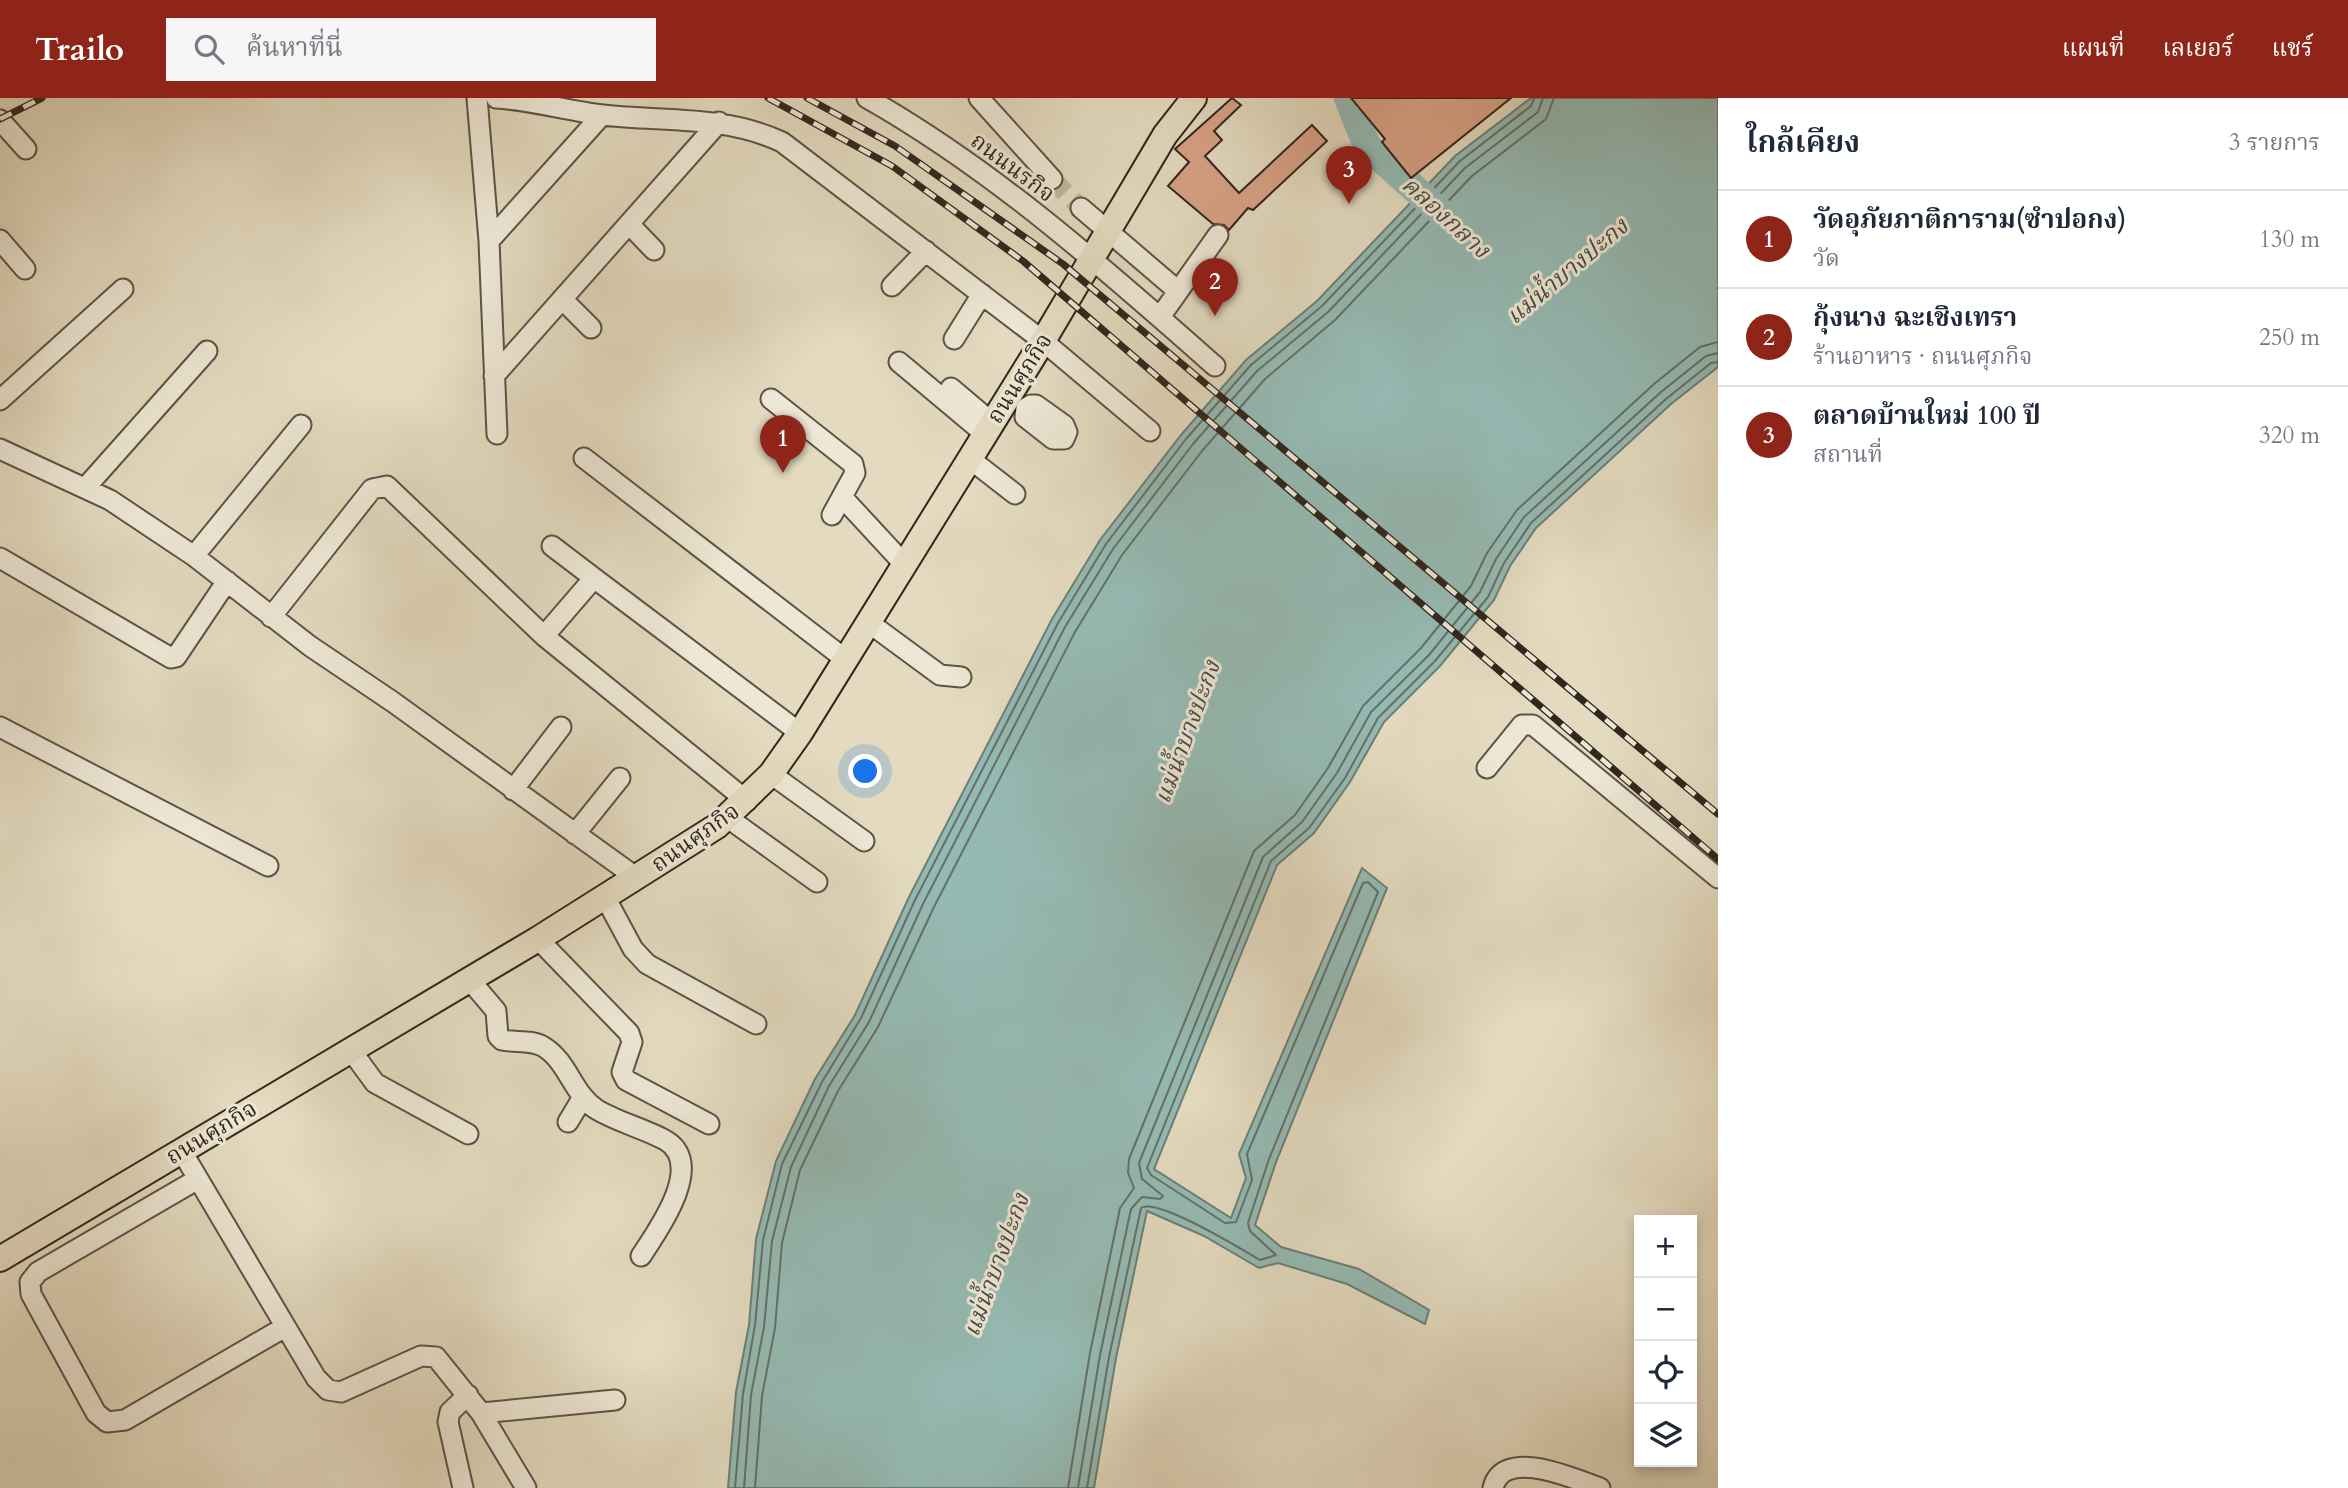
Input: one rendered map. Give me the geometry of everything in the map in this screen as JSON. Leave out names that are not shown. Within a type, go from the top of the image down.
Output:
[{"type":"main road","name":"ถนนศุภกิจ","points":[[0,1259],[538,939],[728,818],[747,801],[771,774],[800,733],[868,622],[893,552],[970,458],[988,429],[1019,400],[1043,341],[1184,102]]},
{"type":"street","points":[[477,98],[498,434]]},
{"type":"street","points":[[496,98],[602,115],[719,122],[761,133],[798,152],[1043,341],[1150,431]]},
{"type":"street","name":"ถนนนรกิจ","points":[[867,98],[915,125],[981,172],[1092,258],[1215,366]]},
{"type":"street","points":[[979,98],[1052,179]]},
{"type":"street","points":[[488,241],[602,115]]},
{"type":"street","points":[[0,120],[26,149]]},
{"type":"street","points":[[494,376],[719,122]]},
{"type":"street","points":[[1082,208],[1178,291]]},
{"type":"street","points":[[629,224],[654,250]]},
{"type":"street","points":[[1160,317],[1218,235]]},
{"type":"street","points":[[0,240],[25,269]]},
{"type":"street","points":[[892,286],[926,251]]},
{"type":"street","points":[[0,400],[123,289]]},
{"type":"street","points":[[954,339],[982,294]]},
{"type":"street","points":[[562,299],[592,328]]},
{"type":"street","points":[[86,487],[207,351]]},
{"type":"street","points":[[899,362],[988,429]]},
{"type":"street","points":[[951,388],[988,429]]},
{"type":"street","points":[[771,399],[853,464],[855,472],[837,507],[893,552]]},
{"type":"street","points":[[194,556],[301,425]]},
{"type":"street","points":[[0,449],[110,499],[194,556],[271,617],[637,878]]},
{"type":"street","points":[[584,458],[845,659]]},
{"type":"street","points":[[970,458],[1015,494]]},
{"type":"street","points":[[271,617],[372,489],[381,485],[387,486],[544,636],[747,801]]},
{"type":"street","points":[[552,546],[800,733]]},
{"type":"street","points":[[0,558],[171,658],[176,657],[227,581]]},
{"type":"street","points":[[544,636],[594,578]]},
{"type":"street","points":[[868,622],[940,676],[961,677]]},
{"type":"street","points":[[1487,768],[1522,725],[1533,725],[1718,878]]},
{"type":"street","points":[[0,727],[268,866]]},
{"type":"street","points":[[513,790],[561,727]]},
{"type":"street","points":[[771,774],[864,841]]},
{"type":"street","points":[[575,834],[620,778]]},
{"type":"street","points":[[728,818],[817,882]]},
{"type":"street","points":[[605,897],[634,949],[647,964],[755,1024]]},
{"type":"street","points":[[538,939],[629,1033],[632,1042],[622,1072],[626,1080],[709,1124]]},
{"type":"street","points":[[469,979],[496,1011],[498,1036],[502,1040],[522,1041],[544,1047],[559,1061],[583,1097],[596,1109],[666,1140],[680,1151],[683,1163],[676,1193],[659,1229],[641,1256]]},
{"type":"street","points":[[349,1049],[375,1083],[468,1134]]},
{"type":"street","points":[[568,1122],[583,1097]]},
{"type":"street","points":[[181,1150],[316,1378],[328,1390],[341,1392],[421,1356],[436,1357],[481,1413],[526,1488]]},
{"type":"street","points":[[198,1179],[38,1272],[30,1282],[31,1294],[96,1413],[107,1422],[125,1420],[285,1327]]},
{"type":"street","points":[[463,1488],[448,1422],[450,1412],[468,1395]]},
{"type":"street","points":[[481,1413],[615,1400]]},
{"type":"street","points":[[1493,1488],[1504,1472],[1518,1467],[1546,1469],[1600,1488]]},
{"type":"water","name":"แม่น้ำบางปะกง","points":[[1531,98],[1718,98],[1718,367],[1671,404],[1536,528],[1510,566],[1494,600],[1440,666],[1384,722],[1350,782],[1314,833],[1277,865],[1154,1169],[1231,1218],[1246,1178],[1239,1154],[1362,868],[1387,888],[1276,1162],[1255,1225],[1281,1247],[1359,1269],[1429,1310],[1425,1324],[1347,1284],[1278,1263],[1259,1268],[1204,1236],[1147,1211],[1116,1358],[1094,1488],[728,1488],[736,1392],[749,1325],[756,1239],[776,1161],[815,1079],[855,1015],[909,897],[1052,619],[1100,540],[1181,435],[1246,360],[1317,301],[1455,156]]},
{"type":"building","points":[[1232,98],[1241,105],[1214,131],[1222,140],[1205,156],[1239,193],[1312,125],[1327,141],[1253,210],[1248,208],[1229,230],[1224,225],[1213,224],[1168,186],[1189,162],[1175,149]]},
{"type":"building","points":[[1351,98],[1511,98],[1411,178],[1382,142],[1385,139]]},
{"type":"waterway","name":"คลองกลาง","points":[[1348,98],[1367,146],[1446,217]]},
{"type":"tunnel","points":[[1052,179],[1081,208]]},
{"type":"railway","points":[[0,119],[42,98]]},
{"type":"railway","points":[[768,98],[892,166],[1023,261],[1718,859]]},
{"type":"railway","points":[[807,98],[895,146],[1063,264],[1718,814]]},
{"type":"place","name":"ตลาดบ้านใหม่ 100 ปี","points":[[1349,204]]},
{"type":"place","name":"กุ้งนาง ฉะเชิงเทรา","points":[[1215,316]]},
{"type":"place","name":"วัดอุภัยภาติการาม(ซำปอกง)","points":[[783,473]]}]
